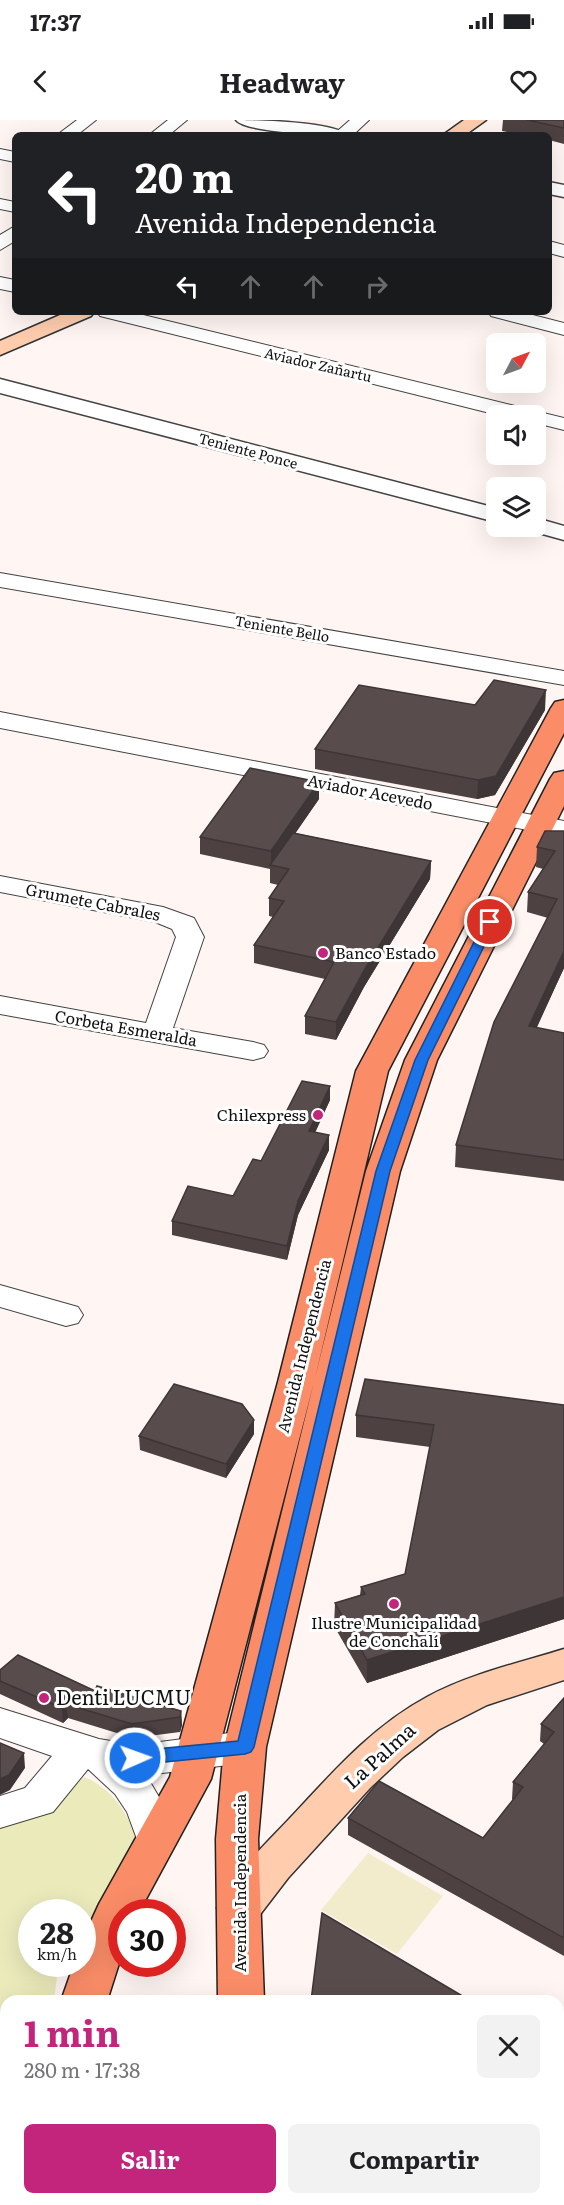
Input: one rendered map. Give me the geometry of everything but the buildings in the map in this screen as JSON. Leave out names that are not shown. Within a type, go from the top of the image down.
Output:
[{"type":"main road","points":[[457,132],[477,120]]},
{"type":"main road","points":[[0,349],[77,315]]},
{"type":"main road","name":"Avenida Independencia","points":[[86,1995],[101,1948],[121,1904],[189,1779],[296,1382],[372,1071],[564,708]]},
{"type":"main road","name":"Avenida Independencia","points":[[241,1995],[237,1839],[245,1747],[383,1171],[421,1060],[551,826],[564,779]]},
{"type":"main road","name":"La Palma","points":[[239,1908],[256,1883],[323,1810],[397,1737],[443,1707],[470,1695],[564,1664]]},
{"type":"street","points":[[70,132],[88,120]]},
{"type":"street","points":[[162,132],[179,120]]},
{"type":"street","points":[[245,120],[321,132]]},
{"type":"street","points":[[346,132],[361,120]]},
{"type":"street","points":[[0,244],[12,234]]},
{"type":"street","name":"Aviador Zañartu","points":[[119,315],[486,405]]},
{"type":"street","points":[[510,315],[564,329]]},
{"type":"street","name":"Teniente Ponce","points":[[0,386],[486,512]]},
{"type":"street","points":[[546,420],[564,424]]},
{"type":"street","points":[[546,528],[564,533]]},
{"type":"street","name":"Teniente Bello","points":[[0,580],[564,678]]},
{"type":"street","name":"Aviador Acevedo","points":[[0,720],[551,826]]},
{"type":"street","name":"Grumete Cabrales","points":[[0,884],[163,915],[184,924],[190,937],[156,1035]]},
{"type":"street","name":"Corbeta Esmeralda","points":[[0,1005],[253,1051]]},
{"type":"street","points":[[0,1296],[66,1315]]},
{"type":"street","points":[[0,1723],[91,1752],[152,1758],[245,1747]]},
{"type":"street","points":[[0,1812],[39,1800],[91,1752]]},
{"type":"street","points":[[91,1752],[136,1788],[153,1822],[156,1841]]},
{"type":"green space","points":[[84,1777],[102,1787],[117,1802],[136,1838],[96,1909],[96,1899],[18,1899],[18,1977],[57,1977],[55,1995],[0,1995],[0,1822],[43,1806]]},
{"type":"shaded area","points":[[368,1853],[443,1896],[397,1954],[321,1910]]},
{"type":"place","name":"Banco Estado","points":[[323,953]]},
{"type":"place","name":"Chilexpress","points":[[318,1115]]},
{"type":"place","name":"Ilustre Municipalidad de Conchalí","points":[[394,1604]]},
{"type":"place","name":"Denti LUCMU","points":[[44,1698]]},
{"type":"route","points":[[135,1758],[175,1756],[245,1747],[383,1171],[421,1060],[490,922]]}]
